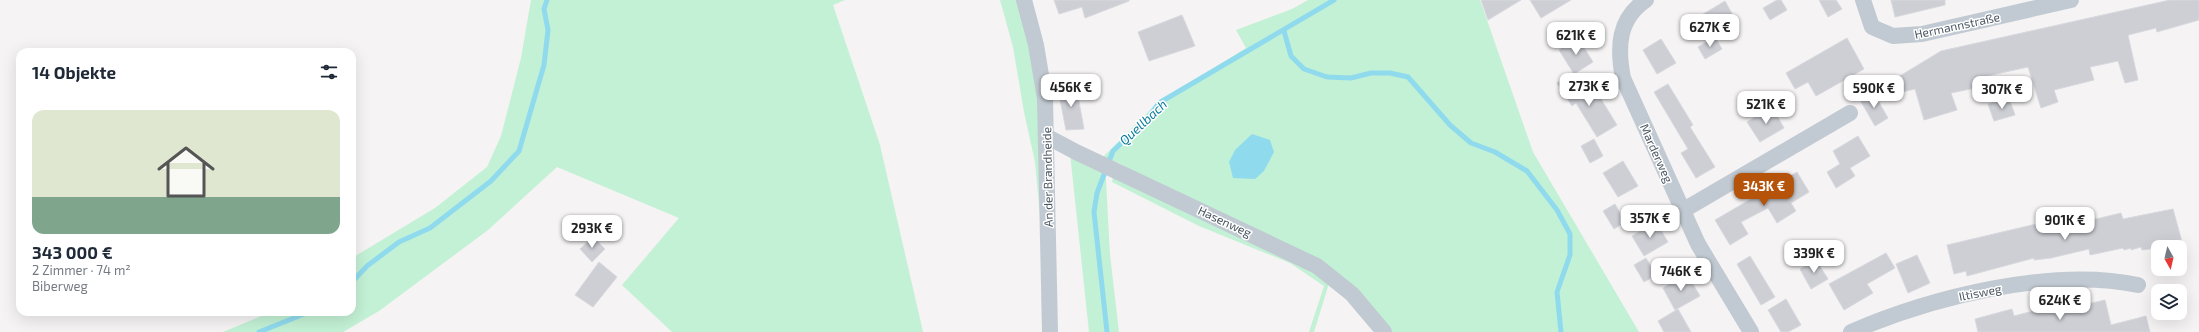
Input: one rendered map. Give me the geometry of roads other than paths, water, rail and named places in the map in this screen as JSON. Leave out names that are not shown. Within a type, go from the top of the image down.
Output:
[{"type":"street","name":"An der Brandheide","points":[[1024,0],[1040,66],[1045,99],[1050,332]]},
{"type":"street","name":"Marderweg","points":[[1646,0],[1634,8],[1622,31],[1619,55],[1623,78],[1698,244],[1751,332]]},
{"type":"street","name":"Hermannstraße","points":[[1862,0],[1872,27],[1893,36],[1922,34],[2072,0]]},
{"type":"street","points":[[1682,211],[1850,113]]},
{"type":"street","name":"Hasenweg","points":[[1046,136],[1076,152],[1317,266],[1352,294],[1384,332]]},
{"type":"street","name":"Iltisweg","points":[[1851,332],[1882,319],[1954,297],[1997,288],[2069,279],[2112,280],[2138,285]]},
{"type":"water","points":[[1252,134],[1270,140],[1274,152],[1264,171],[1255,179],[1233,178],[1229,162],[1235,150]]},
{"type":"waterway","points":[[356,278],[367,266],[399,242],[430,228],[491,181],[519,151],[544,65],[548,30],[544,9],[547,0]]},
{"type":"waterway","name":"Quellbach","points":[[1107,332],[1094,212],[1097,193],[1113,151],[1147,119],[1159,103],[1334,0]]},
{"type":"waterway","points":[[1284,31],[1291,56],[1304,69],[1327,77],[1351,78],[1371,73],[1390,73],[1408,77],[1450,125],[1471,143],[1495,152],[1527,171],[1557,210],[1570,234],[1570,255],[1557,292],[1561,332]]},
{"type":"waterway","points":[[259,332],[299,316]]}]
